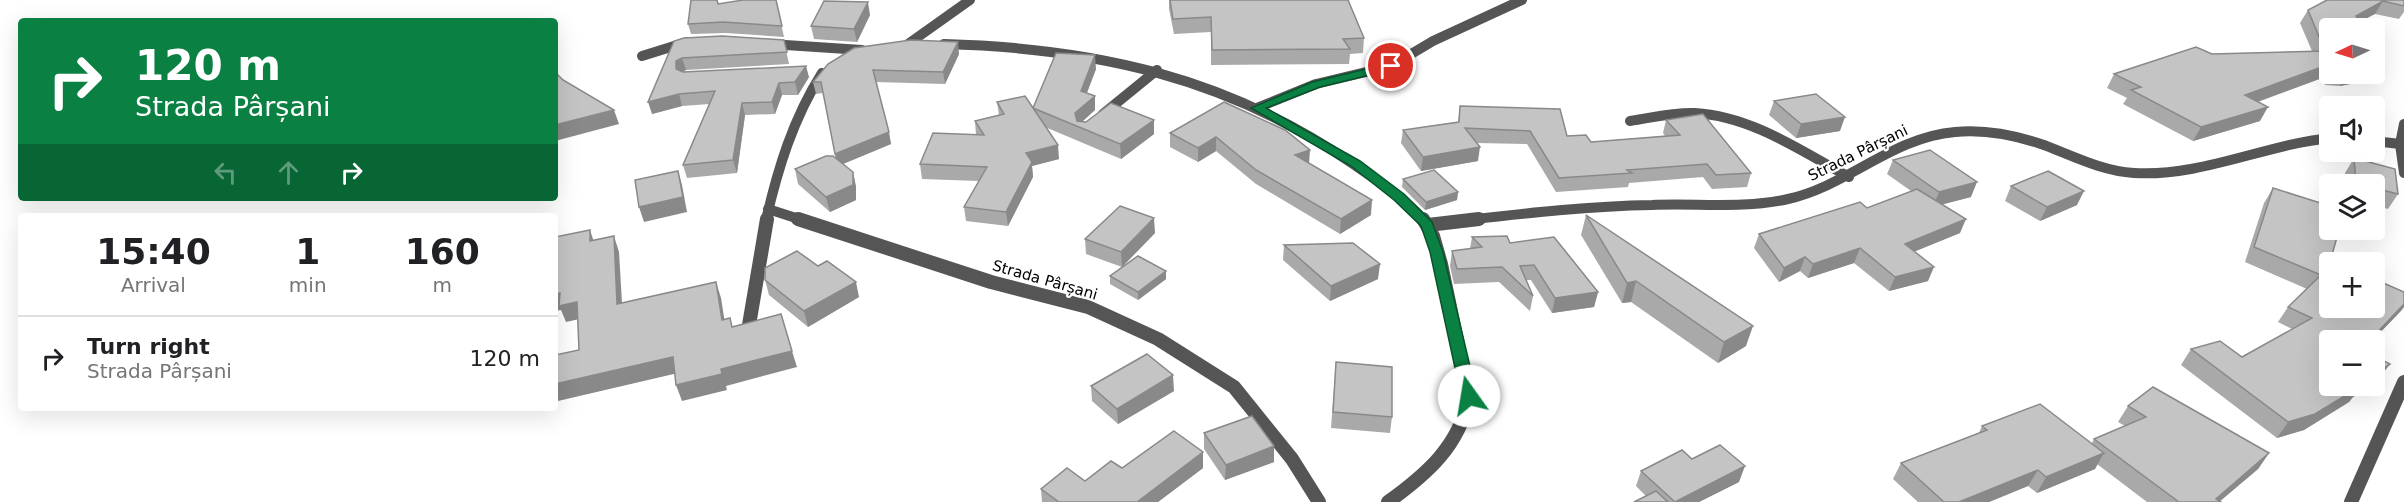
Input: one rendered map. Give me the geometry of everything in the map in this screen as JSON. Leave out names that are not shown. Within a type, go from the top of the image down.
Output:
[{"type":"street","points":[[970,0],[904,44],[1017,48],[1090,57],[1157,70],[1196,82],[1257,108],[1355,164],[1399,197],[1428,225],[1437,252],[1469,396],[1457,437],[1426,475],[1388,502]]},
{"type":"street","points":[[1257,108],[1316,84],[1391,66],[1432,41],[1522,0]]},
{"type":"street","points":[[642,56],[668,46],[697,42]]},
{"type":"street","points":[[762,43],[867,49],[833,64],[807,70]]},
{"type":"street","points":[[748,331],[768,209],[799,110],[808,91],[833,64]]},
{"type":"street","points":[[1092,122],[1157,70]]},
{"type":"street","points":[[1630,122],[1678,114],[1718,115],[1766,134],[1849,177]]},
{"type":"street","points":[[2404,124],[2401,152],[2404,173]]},
{"type":"street","name":"Strada Pârșani","points":[[1428,225],[1570,209],[1763,202],[1809,195],[1849,177],[1909,144],[1952,132],[2014,136],[2103,167],[2132,173],[2159,174],[2297,142],[2319,139]]},
{"type":"street","points":[[2385,145],[2401,152]]},
{"type":"street","name":"Strada Pârșani","points":[[768,209],[991,282],[1088,307],[1158,339],[1234,387],[1292,459],[1319,502]]},
{"type":"street","points":[[2351,502],[2404,382]]},
{"type":"building","points":[[691,0],[717,0],[718,4],[743,0],[776,0],[782,26],[723,22],[688,24]]},
{"type":"building","points":[[1170,0],[1348,0],[1364,38],[1343,39],[1350,49],[1212,50],[1211,17],[1173,19]]},
{"type":"building","points":[[2327,0],[2404,0],[2404,6],[2383,1],[2356,16],[2357,18],[2319,18],[2319,37],[2308,10]]},
{"type":"building","points":[[824,1],[868,2],[854,29],[811,26]]},
{"type":"building","points":[[722,36],[784,40],[787,52],[682,58],[676,61],[676,69],[683,72],[806,66],[795,82],[779,83],[772,102],[742,103],[733,160],[683,165],[715,91],[679,94],[648,102],[674,41],[684,38]]},
{"type":"building","points":[[911,40],[958,42],[943,72],[873,70],[889,132],[835,154],[821,82],[813,82],[828,64],[854,48]]},
{"type":"building","points":[[2196,47],[2212,54],[2319,51],[2319,68],[2245,95],[2268,107],[2201,127],[2131,90],[2141,87],[2114,74]]},
{"type":"building","points":[[1056,53],[1095,55],[1081,91],[1095,96],[1075,113],[1077,121],[1086,122],[1111,103],[1154,120],[1120,144],[1033,108]]},
{"type":"building","points":[[558,75],[563,80],[614,110],[558,124]]},
{"type":"building","points":[[1816,94],[1845,117],[1801,124],[1774,101]]},
{"type":"building","points":[[1025,96],[1058,145],[1026,153],[1032,162],[1006,212],[964,207],[987,167],[920,164],[933,133],[984,135],[975,121],[1004,114],[997,102]]},
{"type":"building","points":[[1224,102],[1285,130],[1310,150],[1295,155],[1372,200],[1341,219],[1256,170],[1216,137],[1198,148],[1170,133]]},
{"type":"building","points":[[1460,106],[1560,109],[1567,136],[1586,135],[1591,142],[1680,135],[1666,120],[1703,114],[1751,173],[1716,175],[1707,164],[1627,170],[1632,173],[1559,178],[1530,131],[1465,128],[1480,147],[1423,157],[1403,130],[1459,122]]},
{"type":"building","points":[[1930,150],[1977,182],[1939,192],[1893,160]]},
{"type":"building","points":[[826,156],[833,156],[853,172],[853,185],[826,197],[795,169]]},
{"type":"building","points":[[2354,162],[2369,162],[2395,169],[2398,194],[2385,191],[2385,174],[2355,174]]},
{"type":"building","points":[[1434,170],[1458,192],[1426,202],[1403,179]]},
{"type":"building","points":[[678,171],[683,197],[639,207],[635,180]]},
{"type":"building","points":[[2048,171],[2084,191],[2047,207],[2011,186]]},
{"type":"building","points":[[2273,188],[2319,203],[2319,240],[2336,240],[2333,252],[2319,252],[2319,274],[2254,247]]},
{"type":"building","points":[[1917,189],[1966,219],[1905,244],[1934,267],[1895,277],[1860,248],[1813,264],[1805,257],[1784,268],[1759,234],[1860,202],[1867,208]]},
{"type":"building","points":[[1120,206],[1154,218],[1121,252],[1085,239]]},
{"type":"building","points":[[1586,215],[1753,326],[1724,342],[1636,281],[1627,283]]},
{"type":"building","points":[[590,230],[590,241],[614,236],[617,304],[716,282],[722,320],[730,318],[732,327],[781,314],[792,351],[721,369],[722,374],[676,385],[673,357],[558,383],[558,354],[579,350],[577,302],[559,306],[558,236]]},
{"type":"building","points":[[1507,236],[1510,243],[1554,237],[1598,292],[1555,298],[1534,265],[1520,266],[1533,296],[1502,267],[1457,269],[1452,251],[1482,247],[1472,237]]},
{"type":"building","points":[[1353,243],[1380,264],[1331,286],[1284,245]]},
{"type":"building","points":[[797,251],[818,266],[827,261],[856,282],[804,311],[765,280],[765,268]]},
{"type":"building","points":[[1138,256],[1166,271],[1138,292],[1110,276]]},
{"type":"building","points":[[2319,277],[2319,318],[2385,318],[2385,284],[2404,292],[2404,304],[2379,330],[2319,330],[2319,396],[2345,396],[2315,414],[2288,422],[2191,349],[2220,341],[2242,357],[2312,318],[2288,307]]},
{"type":"building","points":[[1147,354],[1173,375],[1117,409],[1091,386]]},
{"type":"building","points":[[1336,362],[1392,367],[1392,417],[1333,412]]},
{"type":"building","points":[[2153,387],[2269,453],[2216,499],[2221,502],[2179,502],[2094,439],[2146,417],[2128,406]]},
{"type":"building","points":[[2040,404],[2104,453],[2046,477],[2038,470],[1959,502],[1944,502],[1901,463],[1987,430],[1982,426]]},
{"type":"building","points":[[1252,416],[1274,446],[1226,465],[1204,433]]},
{"type":"building","points":[[1174,431],[1203,452],[1137,502],[1059,502],[1041,489],[1067,468],[1085,481],[1111,461],[1122,468]]},
{"type":"building","points":[[1720,445],[1745,466],[1675,502],[1641,471],[1682,450],[1692,459]]},
{"type":"building","points":[[1656,491],[1668,502],[1634,502]]},
{"type":"route","points":[[1391,66],[1316,84],[1257,108],[1355,164],[1399,197],[1428,225],[1437,252],[1469,396]]}]
